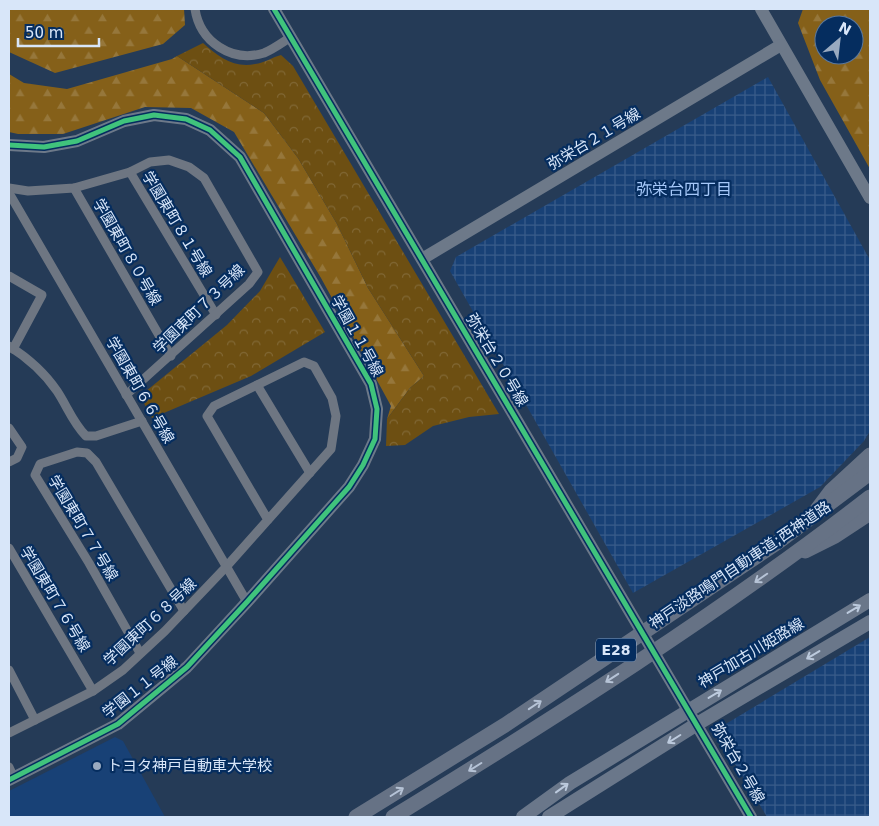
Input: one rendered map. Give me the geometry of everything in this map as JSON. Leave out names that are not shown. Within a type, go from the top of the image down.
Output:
[{"type":"highway","points":[[809,520],[831,491],[870,455]]},
{"type":"highway","name":"神戸淡路鳴門自動車道;西神道路","points":[[356,817],[505,725],[809,520],[870,473]]},
{"type":"highway","name":"神戸淡路鳴門自動車道;西神道路","points":[[393,817],[536,728],[723,605],[790,558],[870,497]]},
{"type":"highway","points":[[790,558],[834,536],[870,513]]},
{"type":"main road","name":"神戸加古川姫路線","points":[[523,817],[570,783],[870,600]]},
{"type":"main road","points":[[549,817],[697,724],[870,622]]},
{"type":"street","points":[[195,9],[206,36],[230,53],[246,56],[265,52],[291,36]]},
{"type":"street","name":"弥栄台２０号線","points":[[274,9],[697,724]]},
{"type":"street","points":[[761,9],[870,198]]},
{"type":"street","name":"弥栄台２１号線","points":[[422,259],[781,45]]},
{"type":"street","name":"学園１１号線","points":[[9,145],[44,147],[77,141],[124,121],[154,115],[186,119],[210,130],[240,157],[371,384],[377,409],[375,439],[363,465],[349,486],[187,667],[118,724],[10,775]]},
{"type":"street","name":"学園東町７３号線","points":[[9,188],[28,191],[74,188],[130,172],[150,162],[170,160],[189,167],[204,178],[258,272],[249,284],[216,316],[126,395]]},
{"type":"street","name":"学園東町８１号線","points":[[130,172],[216,316]]},
{"type":"street","name":"学園東町８０号線","points":[[74,188],[171,356]]},
{"type":"street","name":"学園東町６６号線","points":[[9,193],[247,602]]},
{"type":"street","points":[[9,276],[42,295],[11,348],[26,356],[41,371],[56,390],[78,428],[86,436],[96,436],[142,422]]},
{"type":"street","name":"学園東町６８号線","points":[[9,733],[94,691],[123,670],[226,567],[268,520],[310,473],[331,449],[336,416],[332,398],[314,366],[304,362],[214,406],[207,416],[268,520]]},
{"type":"street","points":[[257,385],[310,473]]},
{"type":"street","points":[[9,428],[22,447],[17,458],[9,462]]},
{"type":"street","name":"学園東町７７号線","points":[[140,653],[90,563],[35,475],[40,464],[77,452],[87,453],[96,462],[184,611]]},
{"type":"street","name":"学園東町７６号線","points":[[9,548],[94,691]]},
{"type":"street","points":[[9,670],[35,720]]},
{"type":"street","name":"弥栄台２号線","points":[[697,724],[751,817]]},
{"type":"shaded area","points":[[768,77],[870,260],[870,431],[864,441],[820,487],[633,593],[450,271],[456,257]]},
{"type":"shaded area","points":[[870,637],[870,817],[767,817],[720,739],[724,725]]},
{"type":"shaded area","name":"トヨタ神戸自動車大学校","points":[[115,737],[123,741],[165,817],[9,817],[9,791]]},
{"type":"green space","points":[[9,9],[184,9],[185,25],[163,44],[55,73],[9,52]]},
{"type":"green space","points":[[803,9],[870,9],[870,169],[820,80],[814,65],[864,65],[864,15],[814,15],[814,64],[798,23]]},
{"type":"green space","points":[[203,43],[220,57],[240,65],[255,64],[281,55],[293,66],[499,414],[469,417],[433,426],[405,445],[386,446],[387,419],[410,388],[424,376],[368,288],[337,224],[298,158],[264,113],[177,56]]},
{"type":"green space","points":[[177,56],[264,113],[298,158],[337,224],[368,288],[424,376],[410,388],[387,419],[391,406],[321,278],[234,132],[191,108],[145,107],[63,134],[18,134],[9,132],[9,74],[24,83],[67,89]]},
{"type":"green space","points":[[280,257],[325,332],[251,376],[152,418],[140,396],[227,325],[260,291]]},
{"type":"cycle path","points":[[274,9],[751,817]]},
{"type":"cycle path","points":[[9,145],[44,147],[77,141],[124,121],[154,115],[186,119],[210,130],[240,157],[371,384],[377,409],[375,439],[363,465],[349,487],[187,667],[118,724],[9,780]]},
{"type":"place","name":"トヨタ神戸自動車大学校","points":[[97,766]]},
{"type":"district","name":"弥栄台四丁目","points":[[684,189]]}]
